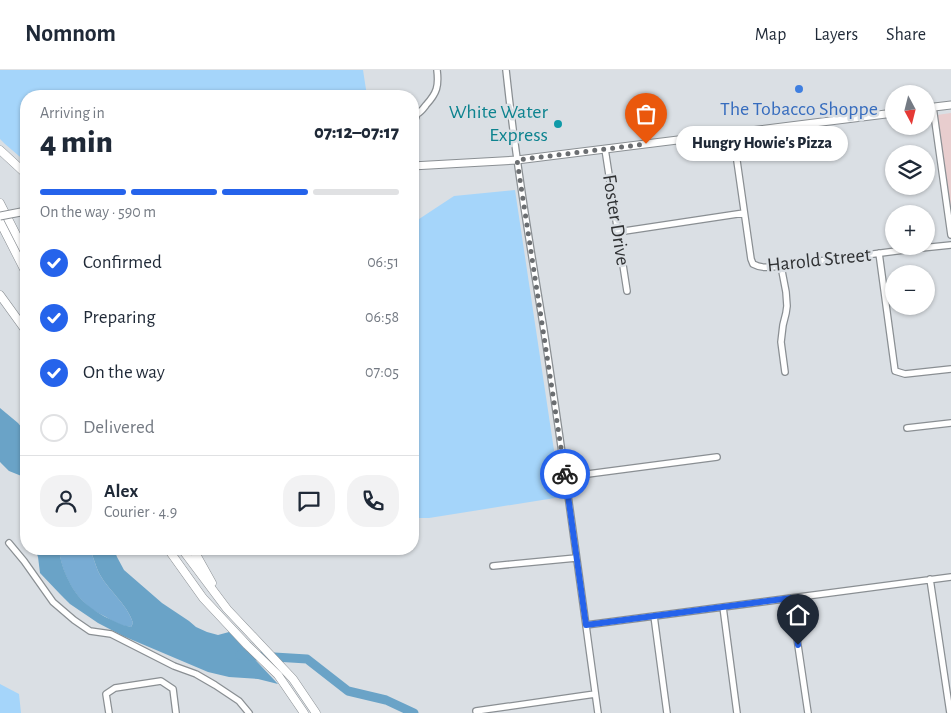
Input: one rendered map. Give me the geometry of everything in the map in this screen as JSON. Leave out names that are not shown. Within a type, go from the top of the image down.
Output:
[{"type":"highway","points":[[0,150],[20,168]]},
{"type":"highway","points":[[0,203],[20,242]]},
{"type":"highway","points":[[0,222],[20,261]]},
{"type":"highway","points":[[0,295],[20,323]]},
{"type":"highway","points":[[172,555],[203,598],[271,668],[304,713]]},
{"type":"highway","points":[[187,555],[242,626],[293,679],[316,713]]},
{"type":"highway","points":[[196,555],[227,608]]},
{"type":"main road","points":[[935,107],[951,105]]},
{"type":"main road","points":[[419,166],[517,160],[885,114]]},
{"type":"main road","points":[[0,216],[20,212]]},
{"type":"street","points":[[419,112],[434,96],[438,86],[436,70]]},
{"type":"street","points":[[506,70],[517,160],[565,477],[598,713]]},
{"type":"street","points":[[618,232],[744,213],[733,133]]},
{"type":"street","points":[[934,135],[951,235]]},
{"type":"street","name":"Foster Drive","points":[[605,149],[627,291]]},
{"type":"street","name":"Harold Street","points":[[744,213],[751,259],[757,267],[764,268],[951,245]]},
{"type":"street","points":[[879,253],[895,371],[905,374],[951,369]]},
{"type":"street","points":[[780,266],[787,306],[782,342],[785,372]]},
{"type":"street","points":[[907,428],[951,422]]},
{"type":"street","points":[[565,477],[717,457]]},
{"type":"street","points":[[9,543],[53,602],[74,620],[90,631],[111,634],[174,666],[196,674],[239,701],[249,713]]},
{"type":"street","points":[[493,566],[576,558]]},
{"type":"street","points":[[586,625],[951,577]]},
{"type":"street","points":[[930,579],[950,713]]},
{"type":"street","points":[[791,598],[808,713]]},
{"type":"street","points":[[723,607],[737,713]]},
{"type":"street","points":[[654,616],[667,713]]},
{"type":"street","points":[[109,713],[106,694],[115,688],[161,681],[173,689],[176,713]]},
{"type":"street","points":[[476,711],[595,694]]},
{"type":"shaded area","points":[[0,70],[363,70],[366,90],[20,90],[20,157],[0,139]]},
{"type":"shaded area","points":[[951,113],[951,214],[937,115]]},
{"type":"shaded area","points":[[515,190],[561,497],[419,518],[419,219],[454,196]]},
{"type":"shaded area","points":[[0,408],[20,426],[20,475],[9,471],[0,462]]},
{"type":"shaded area","points":[[37,555],[60,555],[65,573],[78,596],[93,610],[131,627],[133,623],[130,616],[102,578],[92,555],[116,555],[124,570],[162,603],[196,627],[218,635],[229,632],[278,684],[258,679],[229,677],[208,672],[123,636],[98,623],[70,604],[40,573]]},
{"type":"shaded area","points":[[60,555],[92,555],[102,578],[130,616],[133,623],[131,627],[112,621],[89,607],[77,595],[68,581]]},
{"type":"shaded area","points":[[0,684],[19,694],[21,713],[0,713]]},
{"type":"waterway","points":[[240,655],[307,659],[348,691],[386,700],[414,713]]},
{"type":"way so far","points":[[565,474],[517,160],[646,144]]},
{"type":"place","name":"The Tobacco Shoppe","points":[[799,89]]},
{"type":"place","name":"White Water Express","points":[[558,124]]},
{"type":"place","name":"Hungry Howie's Pizza","points":[[646,144]]},
{"type":"route","points":[[565,474],[586,625],[791,598],[798,645]]}]
